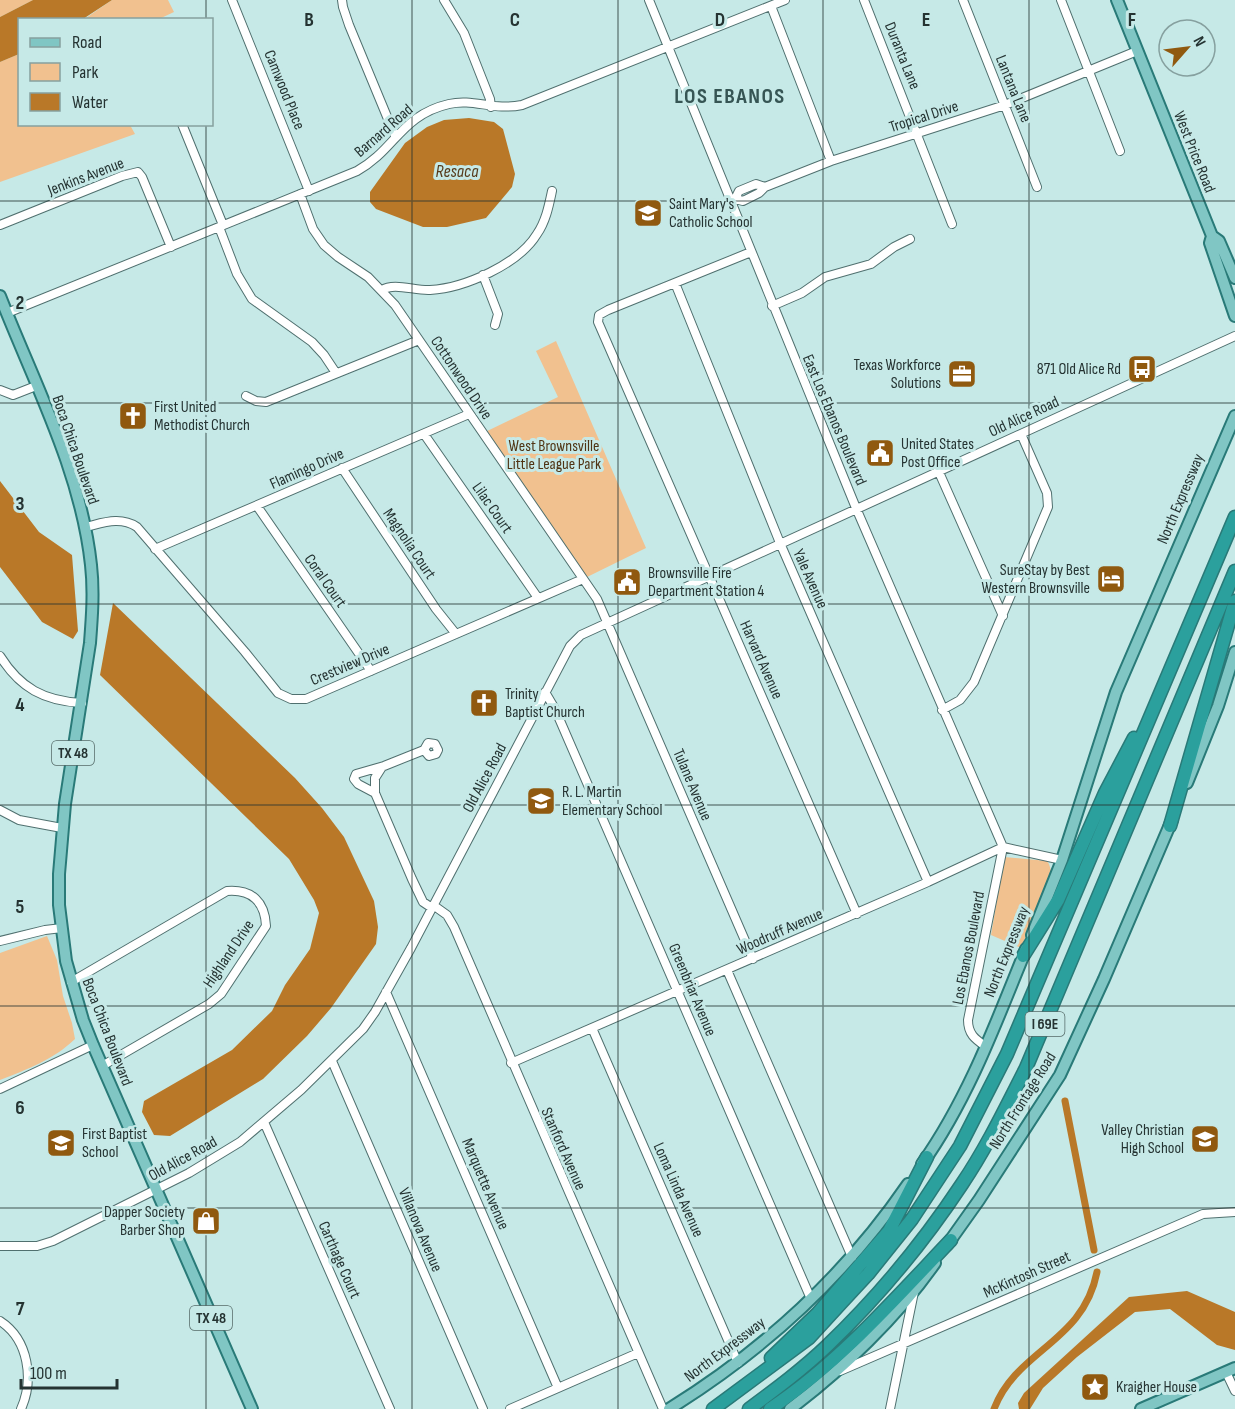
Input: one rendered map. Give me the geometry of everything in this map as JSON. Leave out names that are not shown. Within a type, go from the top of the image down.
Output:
[{"type":"highway","name":"I 69E","points":[[714,1408],[809,1338],[868,1274],[912,1219],[960,1146],[1007,1054],[1235,517]]},
{"type":"highway","name":"I 69E","points":[[749,1409],[826,1347],[880,1292],[911,1255],[963,1184],[995,1129],[1026,1068],[1235,571]]},
{"type":"highway","points":[[1170,826],[1235,601]]},
{"type":"highway","points":[[1023,956],[1058,900],[1105,794],[1183,640]]},
{"type":"highway","points":[[714,1408],[818,1313],[889,1231],[927,1157]]},
{"type":"highway","points":[[770,1409],[794,1393],[853,1342],[951,1240]]},
{"type":"main road","name":"West Price Road","points":[[1117,0],[1212,236],[1210,243],[1235,316]]},
{"type":"main road","points":[[1212,236],[1219,240],[1235,278]]},
{"type":"main road","name":"Boca Chica Boulevard","points":[[0,296],[75,487],[91,565],[90,643],[62,828],[59,874],[62,928],[71,981],[93,1045],[252,1409]]},
{"type":"main road","name":"North Expressway","points":[[669,1409],[738,1363],[774,1335],[852,1257],[893,1206],[949,1122],[986,1047],[1062,860],[1116,692],[1235,416]]},
{"type":"main road","name":"North Frontage Road","points":[[790,1409],[833,1374],[914,1292],[979,1200],[1059,1075],[1104,979],[1170,826],[1218,706],[1235,652]]},
{"type":"main road","points":[[1142,1409],[1231,1370]]},
{"type":"street","name":"Camwood Place","points":[[232,0],[309,190]]},
{"type":"street","points":[[342,0],[349,25],[395,136]]},
{"type":"street","points":[[444,0],[454,14],[479,70],[491,107]]},
{"type":"street","name":"East Los Ebanos Boulevard","points":[[649,0],[733,200],[772,306],[856,508],[1003,847]]},
{"type":"street","name":"Barnard Road","points":[[7,313],[368,165],[413,120],[442,106],[462,102],[502,108],[522,105],[785,0]]},
{"type":"street","name":"Duranta Lane","points":[[864,0],[952,224]]},
{"type":"street","name":"Lantana Lane","points":[[963,0],[1036,187]]},
{"type":"street","points":[[1061,0],[1120,151]]},
{"type":"street","points":[[771,6],[831,161]]},
{"type":"street","name":"Tropical Drive","points":[[733,200],[739,190],[756,184],[765,187],[831,161],[1005,105],[1137,51]]},
{"type":"street","points":[[183,126],[237,274],[252,299],[312,342],[336,373]]},
{"type":"street","name":"Jenkins Avenue","points":[[0,225],[122,176],[138,172],[171,247]]},
{"type":"street","points":[[382,290],[388,286],[411,290],[441,289],[461,285],[516,257],[531,243],[544,220],[552,191]]},
{"type":"street","name":"Cottonwood Drive","points":[[300,194],[310,222],[324,245],[382,290],[395,305],[597,599],[607,622]]},
{"type":"street","points":[[772,306],[802,293],[825,277],[871,264],[894,247],[910,239]]},
{"type":"street","points":[[675,283],[751,252]]},
{"type":"street","points":[[483,275],[498,314],[495,325]]},
{"type":"street","name":"Harvard Avenue","points":[[675,283],[608,310],[598,318],[661,470],[857,914]]},
{"type":"street","name":"Yale Avenue","points":[[675,283],[780,543],[928,882]]},
{"type":"street","name":"Old Alice Road","points":[[0,1246],[37,1246],[53,1241],[222,1154],[264,1122],[332,1061],[363,1029],[386,992],[575,639],[709,575],[1235,336]]},
{"type":"street","points":[[246,396],[256,401],[266,402],[419,340]]},
{"type":"street","points":[[0,390],[13,395],[36,386]]},
{"type":"street","name":"Flamingo Drive","points":[[155,549],[469,414]]},
{"type":"street","name":"Lilac Court","points":[[424,434],[538,598]]},
{"type":"street","points":[[942,710],[960,700],[970,689],[1048,507],[1047,493],[1021,434]]},
{"type":"street","name":"Magnolia Court","points":[[342,468],[436,609],[456,634]]},
{"type":"street","points":[[938,470],[1003,616]]},
{"type":"street","name":"Coral Court","points":[[257,506],[371,671]]},
{"type":"street","name":"Crestview Drive","points":[[85,527],[113,521],[124,521],[137,527],[238,643],[278,693],[291,699],[306,699],[583,579]]},
{"type":"street","name":"Tulane Avenue","points":[[607,622],[753,959]]},
{"type":"street","points":[[0,656],[20,681],[36,693],[82,703]]},
{"type":"street","name":"Greenbriar Avenue","points":[[545,692],[555,709],[811,1299]]},
{"type":"street","points":[[384,766],[375,778],[375,793],[358,784],[354,779],[354,776],[360,772],[384,766],[424,750]]},
{"type":"street","name":"Stanford Avenue","points":[[375,793],[423,902],[447,915],[454,927],[511,1063],[663,1409]]},
{"type":"street","points":[[0,810],[19,820],[62,828]]},
{"type":"street","points":[[1003,847],[1062,860]]},
{"type":"street","name":"Woodruff Avenue","points":[[511,1063],[857,914],[1003,847]]},
{"type":"street","name":"Los Ebanos Boulevard","points":[[986,1047],[973,1038],[968,1028],[968,1020],[1003,847]]},
{"type":"street","name":"Highland Drive","points":[[71,981],[227,891],[248,893],[259,901],[265,914],[266,926],[221,994],[194,1014],[102,1066]]},
{"type":"street","points":[[0,941],[62,928]]},
{"type":"street","points":[[727,970],[852,1257]]},
{"type":"street","name":"Marquette Avenue","points":[[386,992],[558,1388]]},
{"type":"street","name":"Loma Linda Avenue","points":[[592,1028],[738,1363]]},
{"type":"street","points":[[0,1089],[93,1045]]},
{"type":"street","name":"Villanova Avenue","points":[[332,1061],[483,1409]]},
{"type":"street","name":"Carthage Court","points":[[264,1122],[390,1409]]},
{"type":"street","name":"McKintosh Street","points":[[833,1374],[1203,1214],[1235,1212]]},
{"type":"street","points":[[890,1409],[914,1292]]},
{"type":"street","points":[[0,1321],[19,1342],[27,1364],[28,1383],[21,1409]]},
{"type":"street","points":[[510,1409],[638,1353]]},
{"type":"street","points":[[1231,1370],[1235,1391]]},
{"type":"green space","points":[[0,0],[33,0],[0,17]]},
{"type":"green space","points":[[112,0],[168,0],[174,12],[161,18],[86,18]]},
{"type":"green space","points":[[18,54],[18,126],[131,126],[135,134],[0,182],[0,62]]},
{"type":"green space","name":"West Brownsville Little League Park","points":[[556,341],[646,548],[583,579],[483,433],[558,397],[536,351]]},
{"type":"green space","points":[[1004,857],[1047,861],[1052,874],[1021,948],[991,935]]},
{"type":"green space","points":[[47,936],[57,960],[63,996],[75,1039],[49,1058],[0,1080],[0,953]]},
{"type":"water","points":[[33,0],[112,0],[85,18],[18,18],[18,54],[0,62],[0,17]]},
{"type":"water","name":"Resaca","points":[[469,118],[494,122],[503,129],[515,174],[512,187],[486,218],[447,227],[423,227],[376,209],[370,202],[370,192],[405,143],[427,127],[444,120]]},
{"type":"water","points":[[0,481],[39,532],[72,555],[78,631],[73,639],[42,622],[0,567]]},
{"type":"water","points":[[113,603],[295,778],[322,808],[344,837],[374,901],[378,927],[376,944],[331,1008],[307,1036],[263,1079],[170,1136],[154,1135],[142,1112],[144,1101],[232,1050],[272,1011],[285,985],[310,949],[319,913],[314,900],[289,859],[100,675]]},
{"type":"water","points":[[1187,1291],[1235,1312],[1235,1350],[1217,1345],[1170,1309],[1135,1312],[1077,1357],[1043,1388],[1030,1409],[1019,1409],[1018,1403],[1024,1393],[1129,1297]]},
{"type":"waterway","points":[[1065,1101],[1094,1250]]},
{"type":"waterway","points":[[994,1409],[1004,1389],[1018,1372],[1064,1331],[1078,1315],[1089,1296],[1097,1272]]},
{"type":"place","name":"Saint Mary's Catholic School","points":[[648,213]]},
{"type":"place","name":"871 Old Alice Rd","points":[[1142,369]]},
{"type":"place","name":"Texas Workforce Solutions","points":[[962,374]]},
{"type":"place","name":"First United Methodist Church","points":[[133,416]]},
{"type":"place","name":"United States Post Office","points":[[880,453]]},
{"type":"place","name":"SureStay by Best Western Brownsville","points":[[1111,579]]},
{"type":"place","name":"Brownsville Fire Department Station 4","points":[[627,582]]},
{"type":"place","name":"Trinity Baptist Church","points":[[484,703]]},
{"type":"place","name":"R. L. Martin Elementary School","points":[[541,801]]},
{"type":"place","name":"Valley Christian High School","points":[[1205,1139]]},
{"type":"place","name":"First Baptist School","points":[[61,1143]]},
{"type":"place","name":"Dapper Society Barber Shop","points":[[206,1221]]},
{"type":"place","name":"Kraigher House","points":[[1095,1387]]},
{"type":"district","name":"LOS EBANOS","points":[[730,96]]}]
